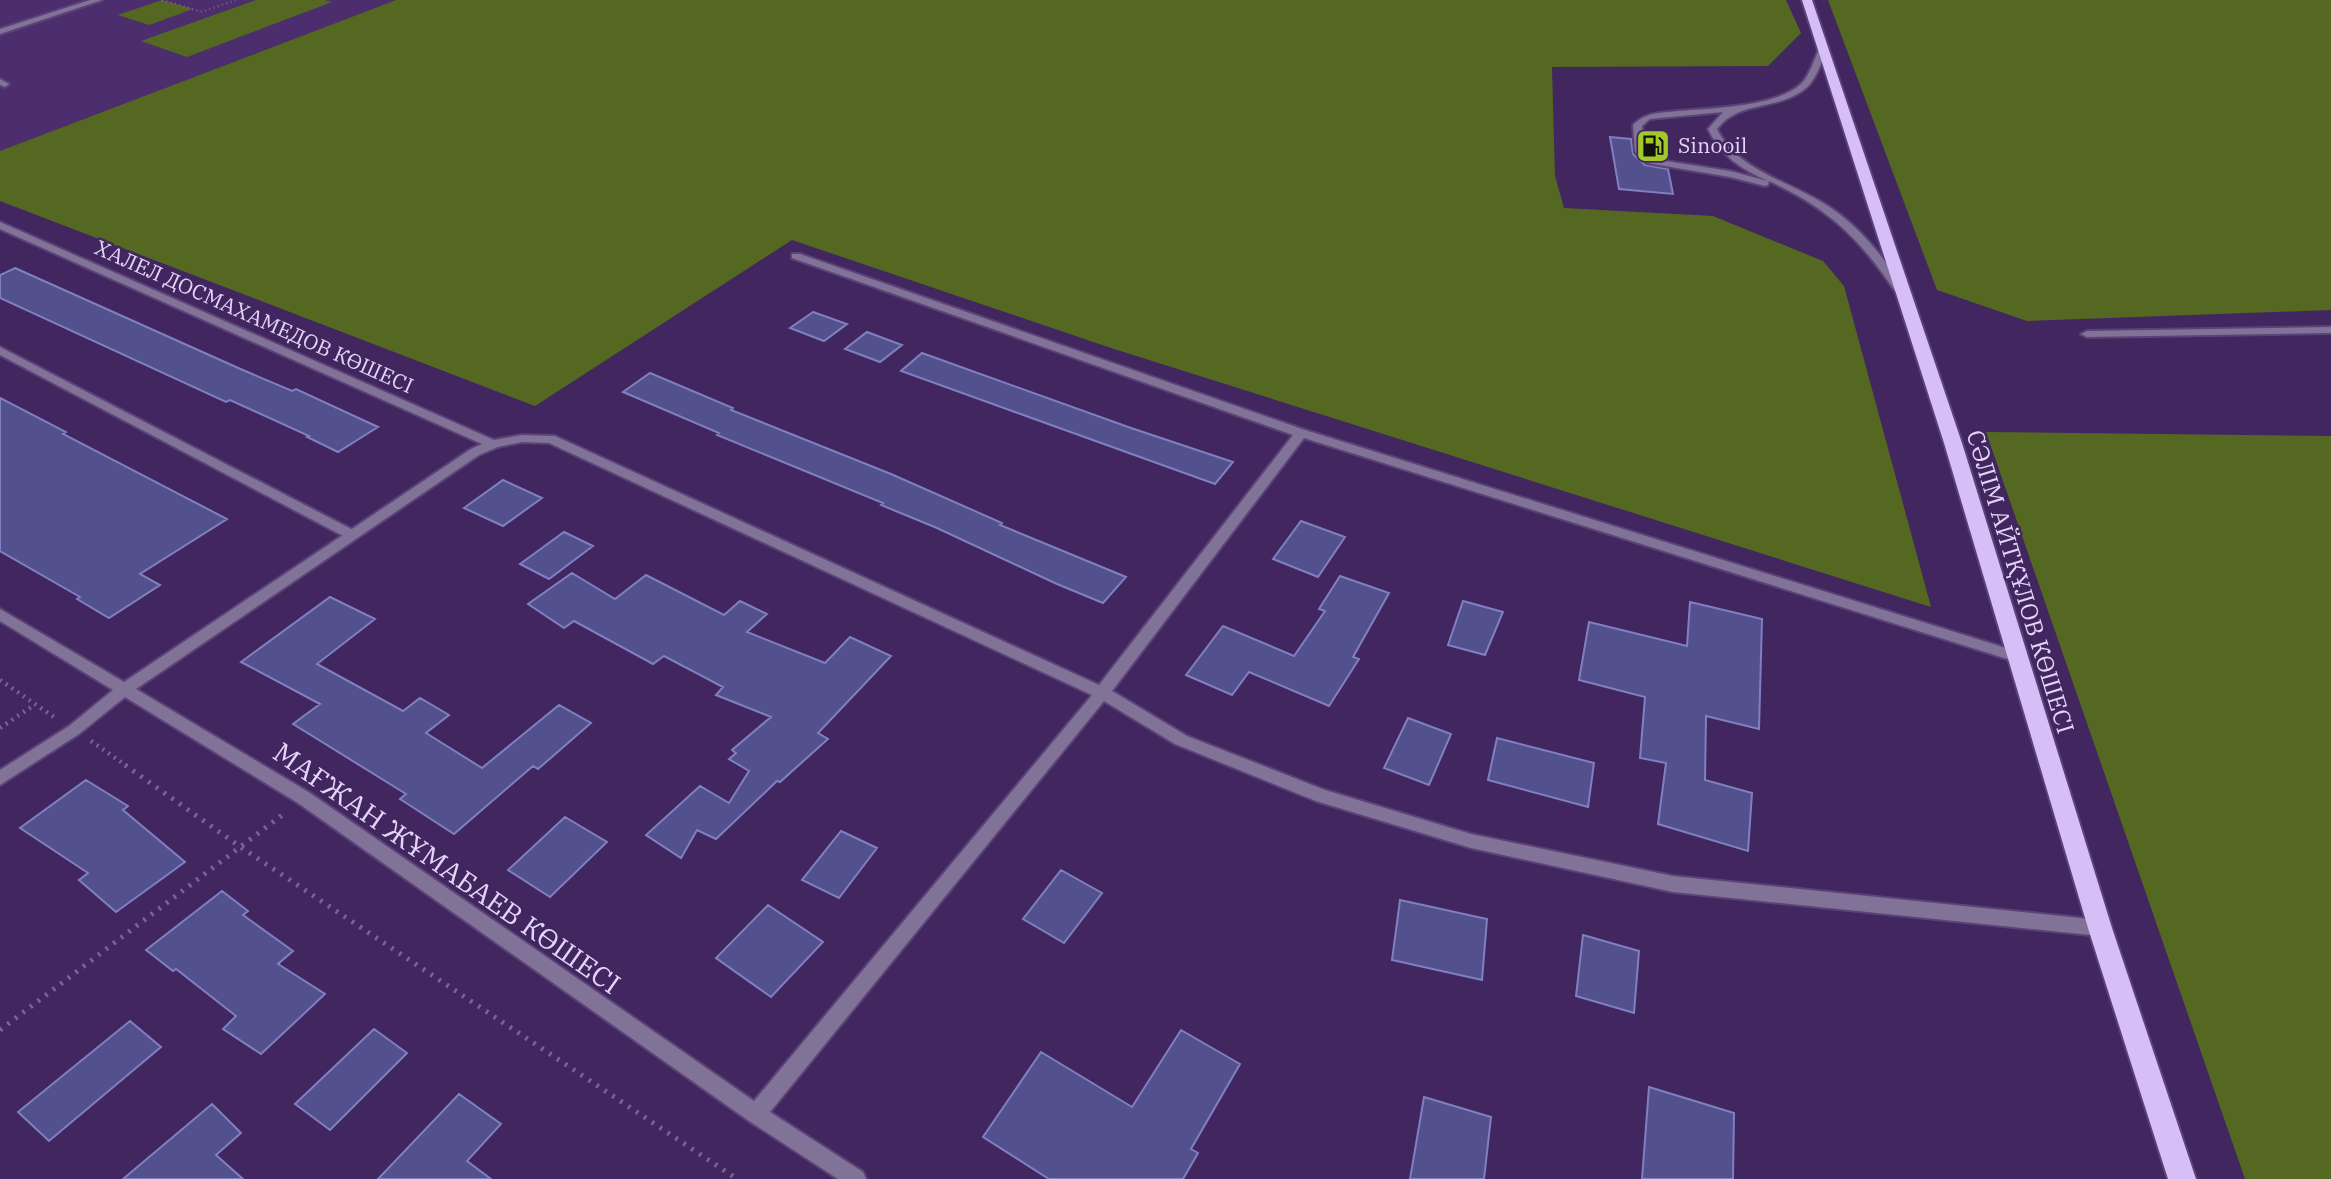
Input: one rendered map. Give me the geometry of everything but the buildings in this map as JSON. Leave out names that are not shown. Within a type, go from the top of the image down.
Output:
[{"type":"highway","name":"СӘЛІМ АЙТҚҰЛОВ КӨШЕСІ","points":[[1807,0],[1953,443],[2100,928],[2182,1179]]},
{"type":"street","points":[[0,32],[98,0]]},
{"type":"street","points":[[1823,50],[1805,84],[1792,93],[1744,106],[1640,121],[1637,125],[1640,152],[1650,161],[1730,174],[1773,186],[1794,194],[1851,228]]},
{"type":"street","points":[[1744,106],[1718,119],[1712,129],[1718,145],[1736,161],[1796,191],[1851,228],[1876,255],[1905,297]]},
{"type":"street","name":"ХАЛЕЛ ДОСМАХАМЕДОВ КӨШЕСІ","points":[[0,225],[492,444]]},
{"type":"street","points":[[796,256],[1301,433],[2017,657]]},
{"type":"street","points":[[2087,334],[2331,330]]},
{"type":"street","points":[[0,350],[352,535]]},
{"type":"street","points":[[756,1114],[1102,693],[1301,433]]},
{"type":"street","points":[[0,778],[74,730],[126,688],[475,452],[492,444],[529,437],[551,439],[1102,693],[1193,745],[1322,796],[1471,841],[1673,884],[2100,928]]},
{"type":"street","name":"МАҒЖАН ЖҰМАБАЕВ КӨШЕСІ","points":[[0,614],[304,797],[756,1114],[856,1179]]},
{"type":"path","points":[[162,0],[202,12],[236,0]]},
{"type":"path","points":[[0,680],[242,848],[737,1179]]},
{"type":"path","points":[[0,728],[35,705]]},
{"type":"path","points":[[0,1030],[242,848],[304,797]]},
{"type":"shaded area","points":[[0,0],[396,0],[0,151]]},
{"type":"green space","points":[[162,0],[193,9],[149,25],[118,15]]},
{"type":"green space","points":[[256,0],[332,2],[187,57],[141,41]]},
{"type":"green space","points":[[396,0],[1786,0],[1801,33],[1768,66],[1552,67],[1555,176],[1564,208],[1713,216],[1823,261],[1844,286],[1931,607],[1111,348],[792,240],[535,406],[0,201],[0,151]]},
{"type":"green space","points":[[1828,0],[2331,0],[2331,310],[2027,321],[1937,290]]},
{"type":"green space","points":[[1986,432],[2331,436],[2331,1179],[2245,1179]]},
{"type":"place","name":"Sinooil","points":[[1653,146]]}]
